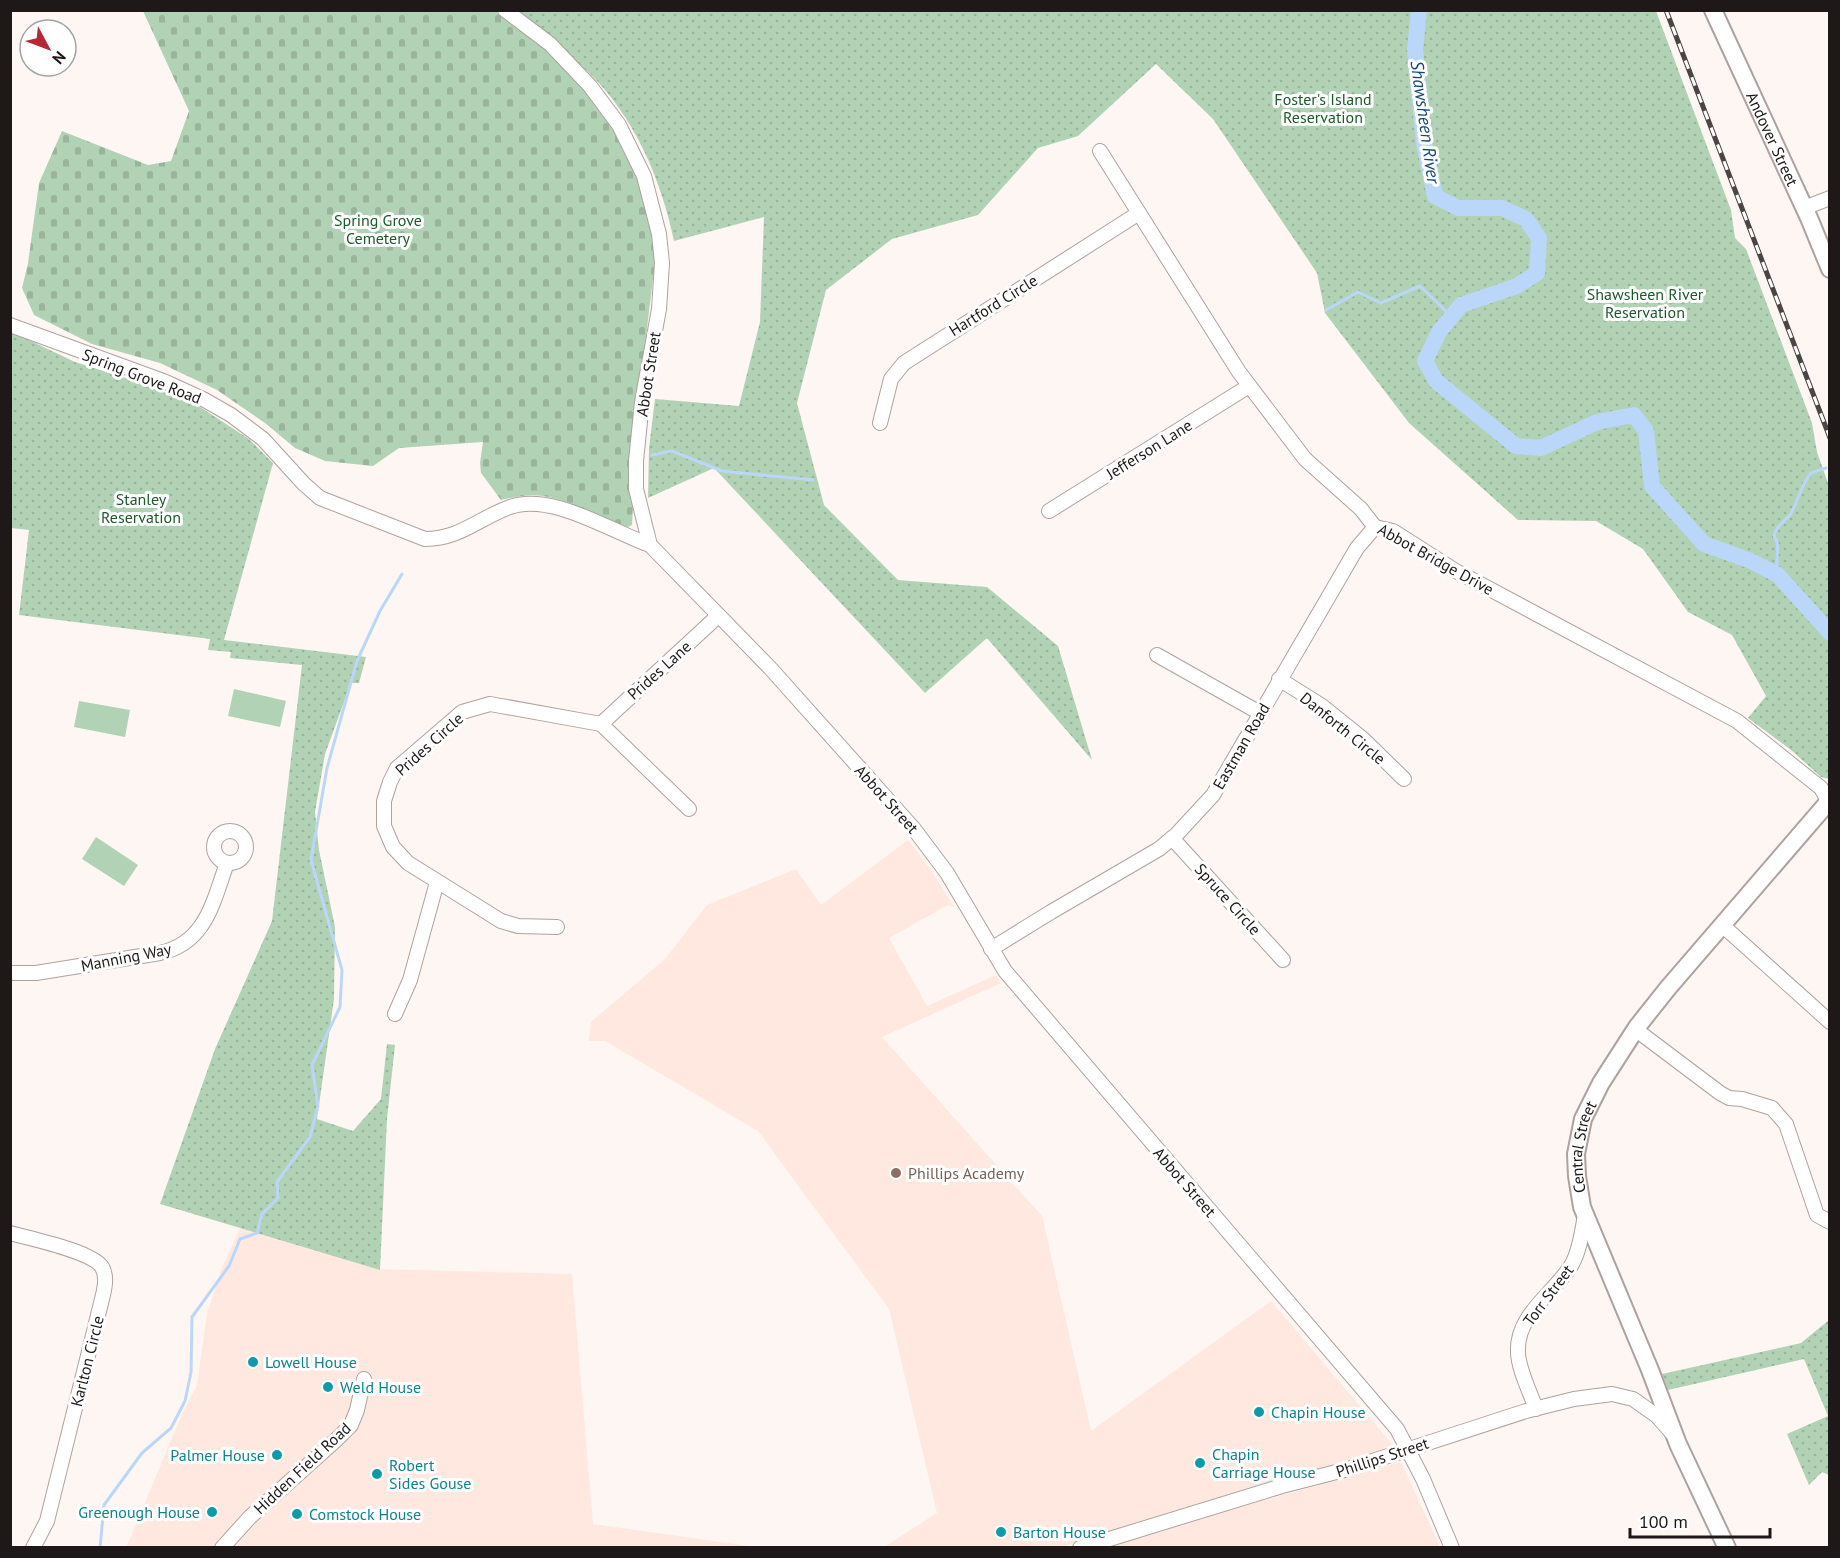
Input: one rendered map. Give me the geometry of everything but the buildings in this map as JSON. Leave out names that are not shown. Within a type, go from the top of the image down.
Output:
[{"type":"main road","name":"Andover Street","points":[[1713,10],[1807,213],[1830,269]]},
{"type":"main road","name":"Central Street","points":[[1727,1548],[1674,1435],[1650,1370],[1585,1215],[1577,1176],[1576,1154],[1583,1119],[1601,1083],[1635,1029],[1722,925],[1828,805]]},
{"type":"street","name":"Abbot Street","points":[[505,10],[550,44],[590,87],[619,125],[644,176],[659,234],[662,263],[659,309],[642,402],[636,461],[636,489],[650,545],[798,698],[914,829],[947,873],[1005,971],[1397,1429],[1409,1449],[1452,1548]]},
{"type":"street","name":"Abbot Bridge Drive","points":[[1100,151],[1249,386],[1305,459],[1361,509],[1375,527],[1393,531],[1454,570],[1737,721],[1821,788],[1828,805]]},
{"type":"street","points":[[1807,213],[1830,198]]},
{"type":"street","points":[[1807,213],[1830,207]]},
{"type":"street","name":"Hartford Circle","points":[[880,423],[891,379],[904,363],[1138,213]]},
{"type":"street","name":"Spring Grove Road","points":[[10,325],[166,382],[203,399],[231,415],[263,439],[302,482],[320,498],[425,539],[451,536],[509,507],[530,503],[554,506],[650,545]]},
{"type":"street","name":"Jefferson Lane","points":[[1049,511],[1249,386]]},
{"type":"street","name":"Eastman Road","points":[[991,950],[1159,849],[1213,795],[1357,548],[1375,527]]},
{"type":"street","name":"Prides Lane","points":[[601,724],[718,616]]},
{"type":"street","points":[[1157,655],[1260,713]]},
{"type":"street","name":"Danforth Circle","points":[[1280,679],[1322,706],[1363,739],[1404,779]]},
{"type":"street","name":"Prides Circle","points":[[557,927],[518,926],[501,921],[408,863],[393,847],[387,836],[384,826],[384,801],[390,782],[398,768],[462,712],[489,704],[601,724]]},
{"type":"street","points":[[601,724],[689,809]]},
{"type":"street","name":"Spruce Circle","points":[[1172,838],[1283,960]]},
{"type":"street","name":"Manning Way","points":[[10,973],[36,973],[160,953],[178,947],[197,932],[206,919],[226,863]]},
{"type":"street","points":[[395,1014],[410,980],[437,882]]},
{"type":"street","points":[[1722,925],[1830,1022]]},
{"type":"street","points":[[1635,1029],[1729,1098],[1759,1103],[1772,1108],[1780,1115],[1786,1124],[1814,1209],[1817,1215],[1830,1222]]},
{"type":"street","name":"Torr Street","points":[[1536,1409],[1518,1354],[1518,1335],[1526,1319],[1560,1281],[1573,1262],[1585,1215]]},
{"type":"street","name":"Karlton Circle","points":[[10,1233],[88,1256],[102,1267],[105,1277],[103,1295],[46,1521],[33,1548]]},
{"type":"street","name":"Hidden Field Road","points":[[222,1548],[250,1517],[351,1425],[364,1379]]},
{"type":"street","name":"Phillips Street","points":[[1080,1548],[1282,1486],[1348,1470],[1536,1409],[1574,1399],[1625,1396],[1649,1408],[1674,1435]]},
{"type":"shaded area","name":"Phillips Academy","points":[[908,840],[933,873],[954,907],[948,905],[889,938],[927,1006],[996,975],[1001,983],[882,1037],[1042,1216],[1091,1431],[1271,1301],[1392,1444],[1346,1463],[1270,1482],[1063,1547],[884,1547],[937,1513],[889,1309],[758,1131],[605,1041],[589,1041],[591,1022],[665,959],[707,905],[796,869],[821,905]]},
{"type":"shaded area","points":[[240,1228],[377,1269],[572,1274],[593,1524],[756,1547],[126,1548],[182,1414],[197,1385],[207,1314],[222,1268]]},
{"type":"shaded area","points":[[1401,1462],[1440,1547],[1106,1548],[1183,1523]]},
{"type":"green space","name":"Spring Grove Cemetery","points":[[143,11],[496,11],[542,46],[586,91],[614,128],[638,178],[652,233],[655,262],[631,442],[632,525],[626,528],[554,498],[527,496],[501,500],[481,473],[483,442],[399,448],[373,466],[325,461],[295,448],[265,423],[217,390],[160,363],[92,344],[34,315],[22,288],[28,263],[39,183],[62,131],[148,165],[171,161],[189,111]]},
{"type":"green space","points":[[511,11],[1656,11],[1731,210],[1735,238],[1746,249],[1812,423],[1817,452],[1829,486],[1829,779],[1821,777],[1791,750],[1748,718],[1766,696],[1732,635],[1688,612],[1643,549],[1596,521],[1518,520],[1409,423],[1325,313],[1317,273],[1213,119],[1156,64],[1078,136],[1038,148],[978,215],[892,239],[826,290],[797,403],[824,505],[898,580],[987,587],[1058,646],[1092,760],[987,638],[925,693],[714,468],[648,498],[649,448],[655,399],[739,406],[760,322],[764,217],[674,241],[662,194],[653,172],[619,107],[587,71]]},
{"type":"green space","name":"Stanley Reservation","points":[[10,331],[75,362],[132,380],[197,405],[249,439],[273,463],[224,640],[366,657],[359,683],[351,683],[325,754],[315,812],[319,850],[335,927],[334,999],[317,1119],[353,1131],[381,1099],[387,1044],[395,1045],[387,1119],[380,1270],[160,1204],[215,1049],[272,921],[302,665],[230,658],[231,652],[208,650],[210,639],[19,615],[29,530],[11,528]]},
{"type":"green space","points":[[234,689],[286,701],[280,727],[228,716]]},
{"type":"green space","points":[[79,701],[130,710],[125,737],[74,727]]},
{"type":"green space","points":[[96,837],[138,865],[124,886],[82,859]]},
{"type":"green space","points":[[1829,1320],[1829,1475],[1822,1472],[1809,1485],[1787,1434],[1828,1416],[1804,1359],[1668,1390],[1662,1374],[1801,1343]]},
{"type":"waterway","name":"Shawsheen River","points":[[1419,10],[1415,49],[1424,143],[1435,196],[1458,208],[1502,208],[1526,219],[1539,238],[1537,273],[1517,286],[1461,305],[1439,332],[1425,361],[1436,381],[1516,446],[1541,448],[1597,422],[1634,415],[1646,431],[1652,486],[1704,544],[1751,561],[1778,575],[1830,633]]},
{"type":"waterway","points":[[1326,310],[1358,292],[1381,303],[1420,286],[1452,317]]},
{"type":"waterway","points":[[652,455],[672,451],[722,471],[813,480]]},
{"type":"waterway","points":[[1778,575],[1777,546],[1774,536],[1776,530],[1790,515],[1811,473],[1826,468]]},
{"type":"waterway","points":[[100,1548],[104,1505],[142,1453],[171,1428],[185,1401],[191,1372],[192,1317],[229,1266],[240,1239],[257,1233],[262,1214],[278,1198],[277,1182],[310,1137],[318,1106],[312,1065],[340,1007],[342,970],[311,860],[327,768],[357,661],[380,611],[402,574]]},
{"type":"railway","points":[[1666,10],[1830,438]]},
{"type":"place","name":"Phillips Academy","points":[[896,1173]]},
{"type":"place","name":"Lowell House","points":[[253,1362]]},
{"type":"place","name":"Weld House","points":[[328,1387]]},
{"type":"place","name":"Chapin House","points":[[1259,1412]]},
{"type":"place","name":"Palmer House","points":[[277,1455]]},
{"type":"place","name":"Chapin Carriage House","points":[[1200,1463]]},
{"type":"place","name":"Robert Sides Gouse","points":[[377,1474]]},
{"type":"place","name":"Greenough House","points":[[212,1512]]},
{"type":"place","name":"Comstock House","points":[[297,1514]]},
{"type":"place","name":"Barton House","points":[[1001,1532]]},
{"type":"park label","name":"Foster's Island Reservation","points":[[1323,108]]},
{"type":"park label","name":"Shawsheen River Reservation","points":[[1645,303]]}]
